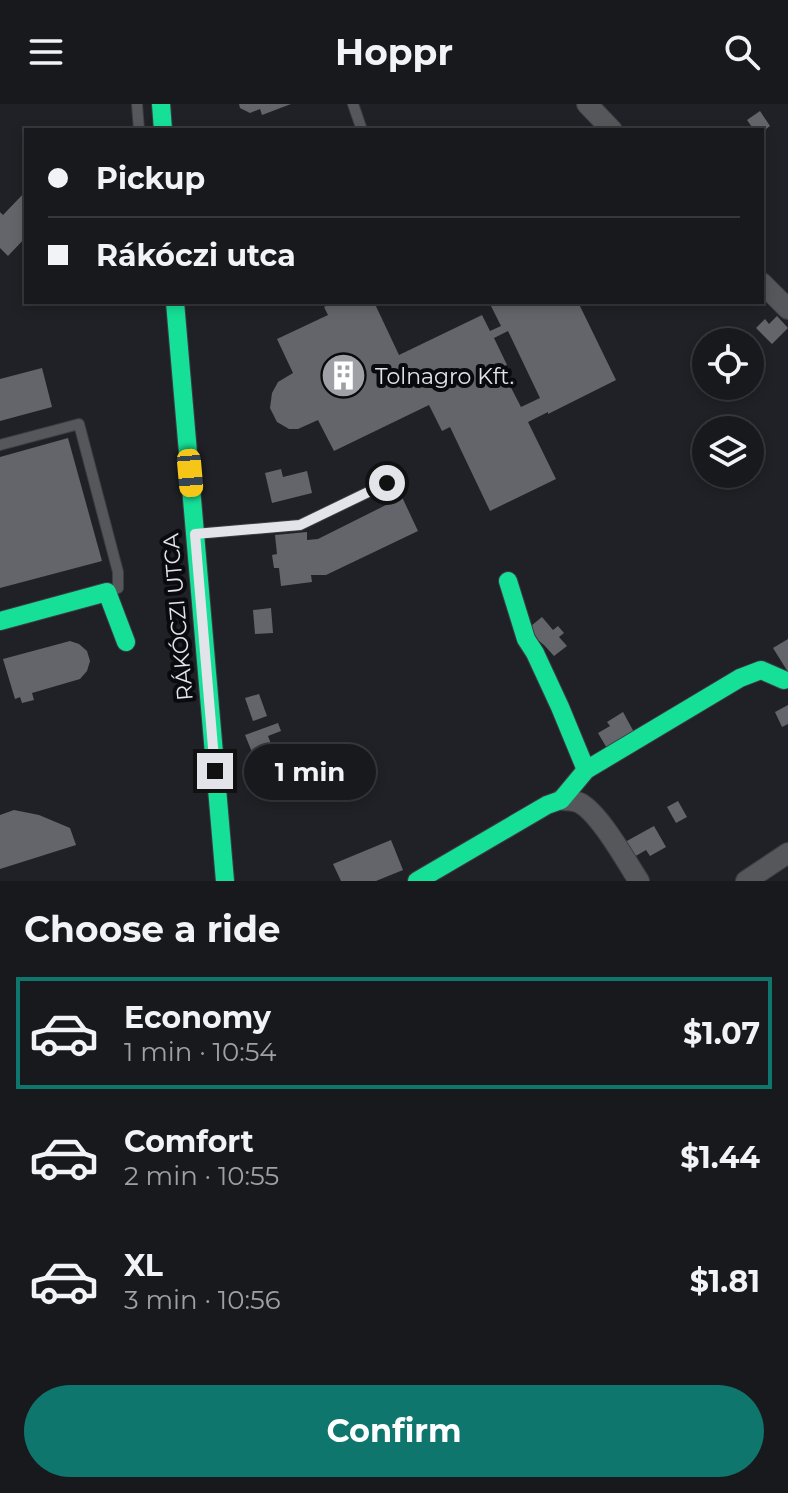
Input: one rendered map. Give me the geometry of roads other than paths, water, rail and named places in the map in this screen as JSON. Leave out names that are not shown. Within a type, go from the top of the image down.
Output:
[{"type":"street","points":[[161,104],[163,128]]},
{"type":"street","points":[[587,104],[610,128]]},
{"type":"street","points":[[764,285],[788,309]]},
{"type":"street","name":"RÁKÓCZI UTCA","points":[[175,304],[225,881]]},
{"type":"street","points":[[508,581],[526,639],[560,707],[586,770]]},
{"type":"street","points":[[0,621],[107,592],[126,642]]},
{"type":"street","points":[[561,800],[586,770],[740,678],[761,670],[784,680]]},
{"type":"street","points":[[417,881],[547,805],[561,800],[570,800],[588,809],[639,881]]},
{"type":"street","points":[[746,881],[788,853]]},
{"type":"lane","points":[[137,104],[139,128]]},
{"type":"lane","points":[[353,104],[361,128]]},
{"type":"lane","points":[[0,445],[79,424],[118,572],[118,588],[107,592]]},
{"type":"lane","points":[[195,534],[300,525],[387,483]]},
{"type":"place","name":"Tolnagro Kft.","points":[[344,376]]}]
